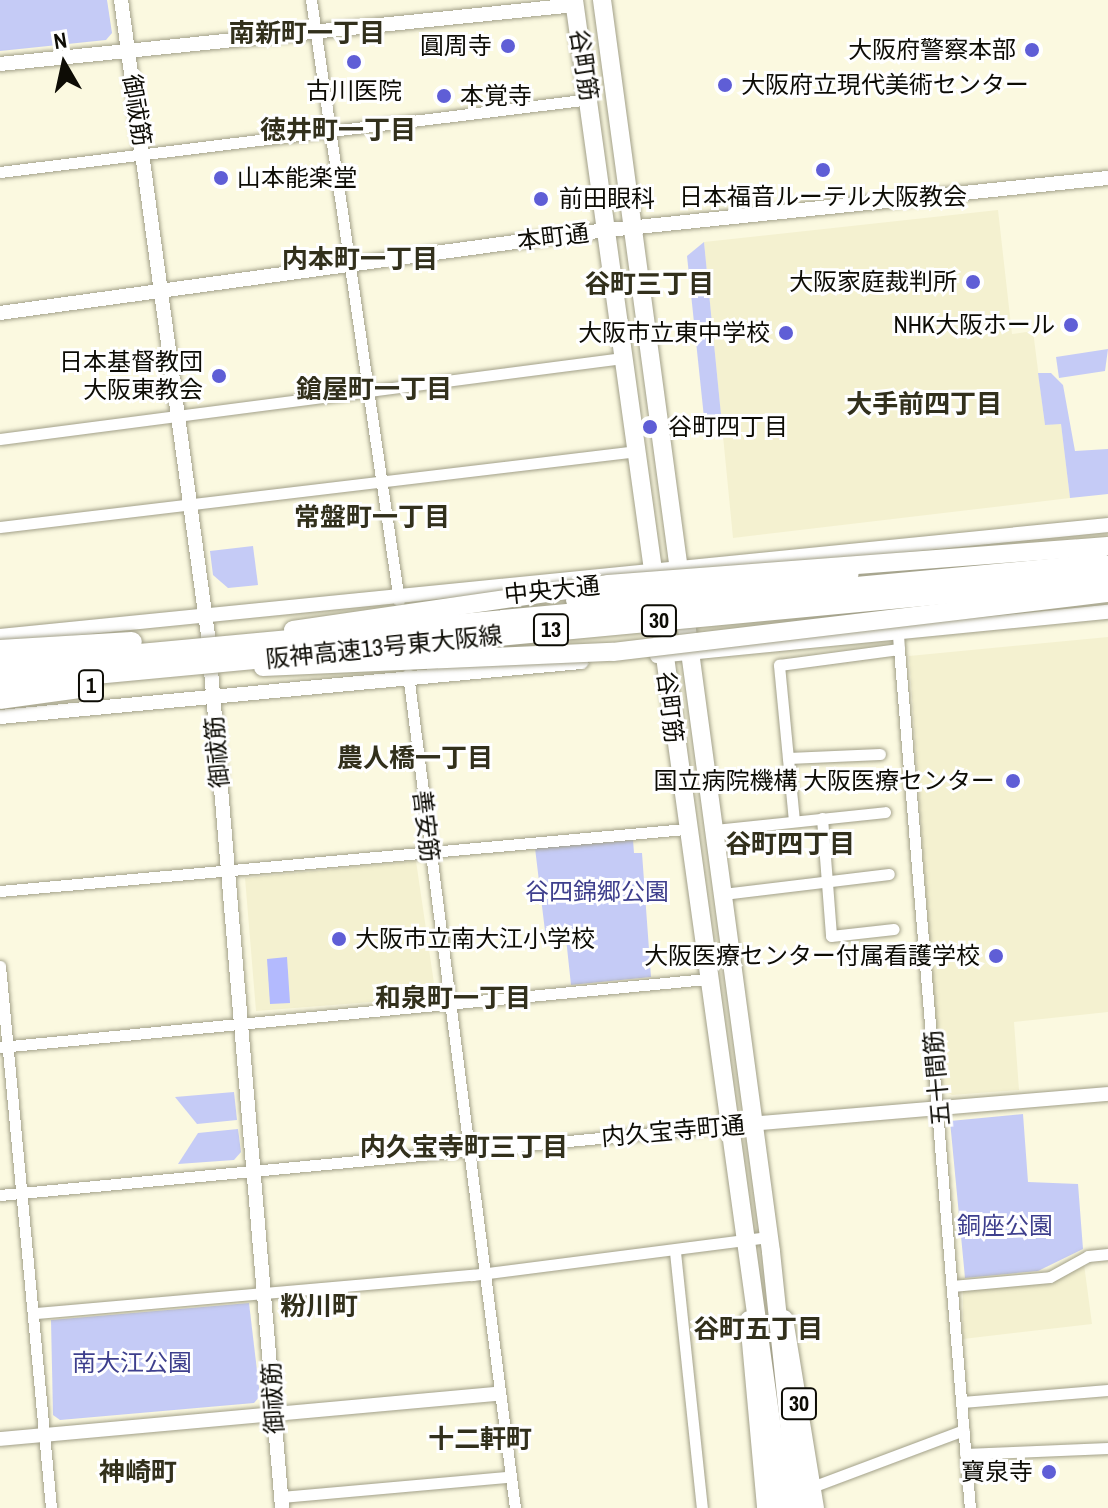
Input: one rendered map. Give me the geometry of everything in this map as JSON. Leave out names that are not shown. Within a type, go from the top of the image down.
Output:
[{"type":"highway","points":[[395,637],[609,596],[849,573]]},
{"type":"highway","name":"阪神高速13号東大阪線","points":[[0,683],[182,668],[395,637],[1106,573]]},
{"type":"highway","points":[[395,637],[612,638],[1106,573]]},
{"type":"highway","name":"阪神高速13号東大阪線","points":[[0,666],[237,641],[395,637]]},
{"type":"highway","name":"13","points":[[0,650],[237,641]]},
{"type":"highway","name":"1","points":[[0,699],[182,668]]},
{"type":"main road","name":"谷町筋","points":[[602,0],[769,1237],[798,1508]]},
{"type":"main road","name":"谷町筋","points":[[574,3],[608,231],[750,1307],[783,1508]]},
{"type":"main road","name":"中央大通","points":[[0,666],[608,584],[1106,573]]},
{"type":"main road","points":[[0,690],[166,673],[613,652],[1106,573]]},
{"type":"main road","name":"30","points":[[777,1301],[815,1508]]},
{"type":"main road","name":"30","points":[[750,1307],[747,1337],[766,1508]]},
{"type":"street","name":"御祓筋","points":[[121,0],[165,290],[188,505],[213,695],[227,871],[258,1170],[281,1503]]},
{"type":"street","name":"善安筋","points":[[311,0],[398,595],[506,1477],[515,1508]]},
{"type":"street","points":[[0,64],[316,33],[574,3]]},
{"type":"street","points":[[0,172],[590,99]]},
{"type":"street","name":"本町通","points":[[0,313],[608,231],[1108,178]]},
{"type":"street","points":[[0,439],[623,358]]},
{"type":"street","points":[[0,527],[637,451]]},
{"type":"street","name":"中央大通","points":[[0,636],[1108,525]]},
{"type":"street","points":[[0,717],[1108,612]]},
{"type":"street","name":"五十間筋","points":[[898,633],[940,1107],[970,1508]]},
{"type":"street","points":[[794,821],[781,661],[899,649]]},
{"type":"street","points":[[788,758],[880,754]]},
{"type":"street","points":[[715,830],[885,812]]},
{"type":"street","points":[[822,818],[831,936],[894,929]]},
{"type":"street","points":[[0,891],[685,829]]},
{"type":"street","points":[[723,894],[889,874]]},
{"type":"street","points":[[0,966],[5,1047],[27,1193],[51,1508]]},
{"type":"street","points":[[5,1047],[706,979]]},
{"type":"street","name":"内久宝寺町通","points":[[0,1195],[726,1126],[1108,1094]]},
{"type":"street","points":[[36,1313],[481,1274],[675,1252],[769,1237]]},
{"type":"street","points":[[675,1252],[702,1508]]},
{"type":"street","points":[[952,1286],[1050,1277],[1088,1256],[1108,1254]]},
{"type":"street","points":[[962,1402],[1108,1390]]},
{"type":"street","points":[[0,1439],[496,1394]]},
{"type":"street","points":[[812,1487],[964,1430]]},
{"type":"street","points":[[965,1454],[1108,1448]]},
{"type":"street","points":[[281,1503],[506,1477]]},
{"type":"shaded area","points":[[998,210],[1012,334],[1033,331],[1045,425],[1061,423],[1070,498],[733,538],[704,242]]},
{"type":"shaded area","name":"国立病院機構 大阪医療センター","points":[[1108,637],[1108,1012],[1014,1022],[1019,1090],[952,1095],[940,1088],[909,656]]},
{"type":"shaded area","name":"大阪市立南大江小学校","points":[[416,861],[436,997],[256,1011],[245,878]]},
{"type":"shaded area","points":[[287,957],[290,1003],[270,1004],[267,959]]},
{"type":"shaded area","points":[[1084,1264],[1092,1324],[963,1339],[963,1290],[1051,1282]]},
{"type":"green space","points":[[0,0],[107,0],[112,33],[106,40],[0,51]]},
{"type":"green space","points":[[704,242],[722,425],[705,427],[687,256]]},
{"type":"green space","points":[[1108,349],[1105,371],[1059,378],[1056,357]]},
{"type":"green space","points":[[1038,373],[1051,373],[1063,385],[1075,451],[1108,449],[1108,494],[1070,498],[1061,424],[1045,425]]},
{"type":"green space","points":[[253,546],[258,585],[228,588],[213,575],[210,551]]},
{"type":"green space","name":"谷四錦郷公園","points":[[633,840],[634,853],[642,853],[651,977],[571,985],[565,929],[545,931],[535,848]]},
{"type":"green space","points":[[234,1092],[237,1120],[197,1124],[175,1097]]},
{"type":"green space","name":"銅座公園","points":[[1023,1114],[1028,1182],[1078,1184],[1083,1249],[1038,1271],[965,1278],[950,1121]]},
{"type":"green space","points":[[238,1129],[241,1152],[234,1160],[178,1164],[198,1133]]},
{"type":"green space","name":"南大江公園","points":[[249,1303],[260,1396],[254,1403],[60,1420],[53,1415],[51,1320]]},
{"type":"place","name":"圓周寺","points":[[508,46]]},
{"type":"place","name":"大阪府警察本部","points":[[1032,50]]},
{"type":"place","name":"古川医院","points":[[354,62]]},
{"type":"place","name":"大阪府立現代美術センター","points":[[725,85]]},
{"type":"place","name":"本覚寺","points":[[444,96]]},
{"type":"place","name":"日本福音ルーテル大阪教会","points":[[823,170]]},
{"type":"place","name":"山本能楽堂","points":[[221,178]]},
{"type":"place","name":"前田眼科","points":[[541,199]]},
{"type":"place","name":"大阪家庭裁判所","points":[[973,282]]},
{"type":"place","name":"NHK大阪ホール","points":[[1071,325]]},
{"type":"place","name":"大阪市立東中学校","points":[[786,333]]},
{"type":"place","name":"日本基督教団 大阪東教会","points":[[219,376]]},
{"type":"place","name":"谷町四丁目","points":[[650,427]]},
{"type":"place","name":"国立病院機構 大阪医療センター","points":[[1013,781]]},
{"type":"place","name":"大阪市立南大江小学校","points":[[339,939]]},
{"type":"place","name":"大阪医療センター付属看護学校","points":[[996,956]]},
{"type":"place","name":"寶泉寺","points":[[1049,1472]]},
{"type":"district","name":"南新町一丁目","points":[[307,33]]},
{"type":"district","name":"徳井町一丁目","points":[[338,130]]},
{"type":"district","name":"内本町一丁目","points":[[360,259]]},
{"type":"district","name":"谷町三丁目","points":[[649,284]]},
{"type":"district","name":"鎗屋町一丁目","points":[[374,389]]},
{"type":"district","name":"大手前四丁目","points":[[924,404]]},
{"type":"district","name":"常盤町一丁目","points":[[372,517]]},
{"type":"district","name":"農人橋一丁目","points":[[415,758]]},
{"type":"district","name":"谷町四丁目","points":[[790,844]]},
{"type":"district","name":"和泉町一丁目","points":[[453,998]]},
{"type":"district","name":"内久宝寺町三丁目","points":[[464,1147]]},
{"type":"district","name":"粉川町","points":[[319,1306]]},
{"type":"district","name":"谷町五丁目","points":[[758,1329]]},
{"type":"district","name":"十二軒町","points":[[480,1439]]},
{"type":"district","name":"神崎町","points":[[138,1472]]}]
